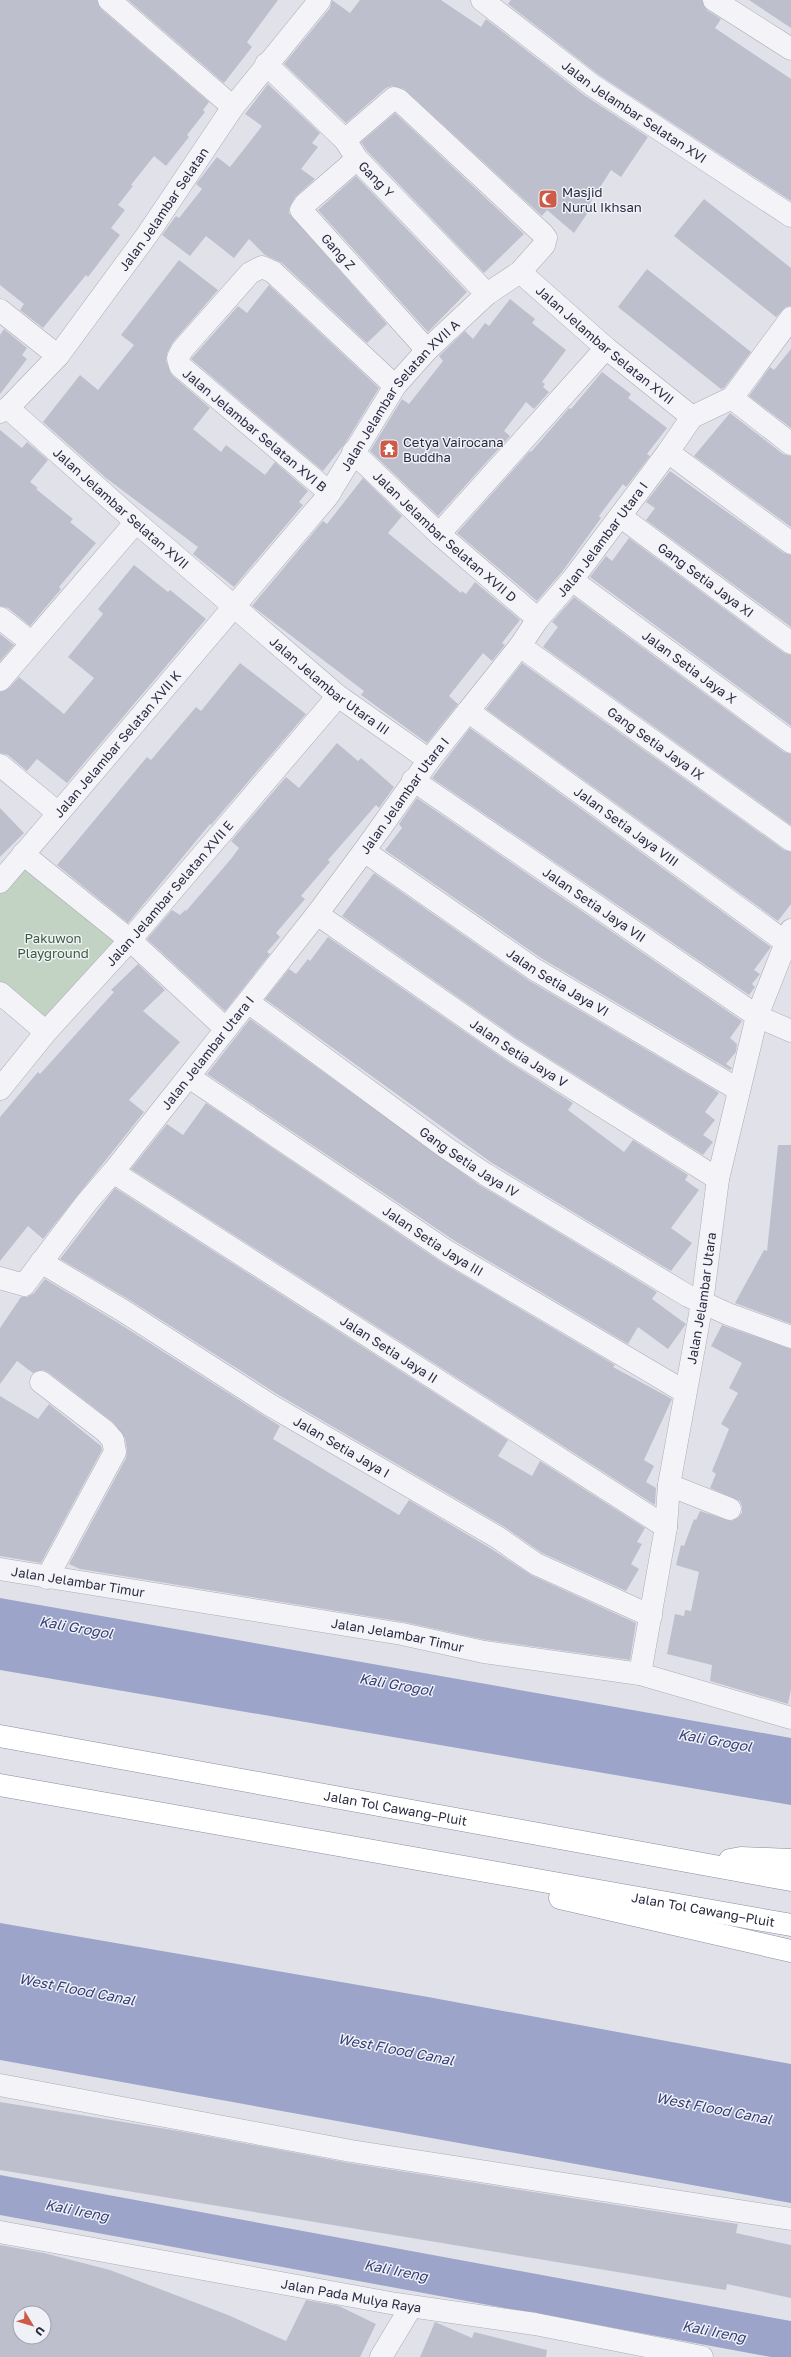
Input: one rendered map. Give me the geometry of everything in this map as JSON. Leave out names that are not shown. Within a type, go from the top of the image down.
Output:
[{"type":"highway","name":"Jalan Tol Cawang–Pluit","points":[[0,1736],[791,1880]]},
{"type":"highway","name":"Jalan Tol Cawang–Pluit","points":[[0,1786],[791,1925]]},
{"type":"highway","points":[[704,1865],[741,1858],[791,1860]]},
{"type":"highway","points":[[444,1863],[556,1897],[791,1951]]},
{"type":"street","points":[[109,0],[233,106]]},
{"type":"street","name":"Jalan Jelambar Selatan","points":[[4,410],[58,356],[147,235],[233,106],[320,0]]},
{"type":"street","name":"Jalan Jelambar Selatan XVI","points":[[482,0],[592,85],[791,216]]},
{"type":"street","points":[[714,0],[791,49]]},
{"type":"street","name":"Gang Y","points":[[266,64],[345,140],[357,159],[487,294]]},
{"type":"street","name":"Jalan Jelambar Selatan XVII A","points":[[235,607],[330,493],[353,452],[395,386],[427,350],[487,294],[520,272],[544,245],[546,238],[399,100],[394,98],[345,140]]},
{"type":"street","name":"Gang Z","points":[[357,159],[305,204],[301,210],[304,216],[427,350]]},
{"type":"street","name":"Jalan Jelambar Selatan XVI B","points":[[330,493],[180,366],[178,358],[182,350],[250,273],[262,267],[273,272],[395,386]]},
{"type":"street","name":"Jalan Jelambar Selatan XVII","points":[[520,272],[606,348],[692,417]]},
{"type":"street","points":[[0,310],[58,356]]},
{"type":"street","points":[[692,417],[732,398],[787,332]]},
{"type":"street","points":[[439,534],[606,348]]},
{"type":"street","points":[[732,398],[791,444]]},
{"type":"street","name":"Jalan Jelambar Selatan XVII","points":[[4,410],[235,607]]},
{"type":"street","name":"Jalan Jelambar Utara I","points":[[0,1278],[24,1285],[87,1202],[113,1172],[226,1029],[321,916],[413,780],[520,646],[538,619],[580,586],[620,516],[692,417]]},
{"type":"street","name":"Jalan Jelambar Selatan XVII D","points":[[353,452],[439,534],[538,619]]},
{"type":"street","points":[[668,452],[791,543]]},
{"type":"street","name":"Gang Setia Jaya XI","points":[[620,516],[791,643]]},
{"type":"street","points":[[0,680],[31,642],[136,522]]},
{"type":"street","name":"Jalan Setia Jaya X","points":[[580,586],[791,742]]},
{"type":"street","name":"Jalan Jelambar Utara III","points":[[235,607],[338,696],[428,760]]},
{"type":"street","name":"Jalan Jelambar Selatan XVII K","points":[[0,882],[57,812],[235,607]]},
{"type":"street","points":[[0,618],[31,642]]},
{"type":"street","name":"Gang Setia Jaya IX","points":[[520,646],[791,840]]},
{"type":"street","name":"Jalan Jelambar Selatan XVII E","points":[[0,1089],[46,1032],[130,940],[338,696]]},
{"type":"street","name":"Jalan Setia Jaya VIII","points":[[468,711],[789,940]]},
{"type":"street","points":[[0,765],[57,812]]},
{"type":"street","name":"Jalan Setia Jaya VII","points":[[413,780],[757,1016],[791,1031]]},
{"type":"street","name":"Jalan Setia Jaya VI","points":[[364,851],[534,969],[739,1090]]},
{"type":"street","points":[[24,854],[130,940],[226,1029]]},
{"type":"street","name":"Jalan Setia Jaya V","points":[[321,916],[508,1047],[718,1179]]},
{"type":"street","name":"Jalan Jelambar Utara","points":[[640,1674],[666,1527],[669,1485],[684,1392],[702,1303],[718,1179],[757,1016],[789,940]]},
{"type":"street","points":[[0,993],[46,1032]]},
{"type":"street","name":"Gang Setia Jaya IV","points":[[248,1002],[465,1161],[702,1303],[791,1337]]},
{"type":"street","name":"Jalan Setia Jaya III","points":[[189,1077],[448,1252],[684,1392]]},
{"type":"street","name":"Jalan Setia Jaya II","points":[[113,1172],[666,1527]]},
{"type":"street","name":"Jalan Setia Jaya I","points":[[41,1262],[122,1310],[270,1405],[497,1537],[536,1564],[651,1616]]},
{"type":"street","points":[[41,1382],[105,1431],[113,1440],[115,1452],[47,1578]]},
{"type":"street","points":[[669,1485],[730,1509]]},
{"type":"street","name":"Jalan Jelambar Timur","points":[[0,1569],[47,1578],[402,1634],[484,1652],[640,1674],[791,1718]]},
{"type":"street","points":[[0,2085],[351,2151],[791,2219]]},
{"type":"street","name":"Jalan Pada Mulya Raya","points":[[0,2232],[411,2307],[535,2324],[702,2357]]},
{"type":"street","points":[[381,2357],[411,2307]]},
{"type":"green space","name":"Pakuwon Playground","points":[[23,854],[130,940],[46,1032],[0,993],[0,882]]},
{"type":"water","name":"Kali Grogol","points":[[0,1598],[791,1738],[791,1805],[0,1670]]},
{"type":"water","name":"West Flood Canal","points":[[0,1923],[428,1997],[791,2064],[791,2203],[0,2060]]},
{"type":"water","name":"Kali Ireng","points":[[0,2175],[791,2321],[791,2357],[771,2357],[0,2215]]},
{"type":"building","points":[[0,0],[97,0],[101,9],[209,102],[203,110],[205,112],[187,135],[189,137],[166,166],[154,156],[131,185],[133,186],[118,205],[125,210],[111,228],[120,235],[88,277],[86,275],[43,328],[20,310],[24,304],[0,285]]},
{"type":"building","points":[[128,0],[278,0],[247,42],[252,47],[224,83]]},
{"type":"building","points":[[332,0],[350,13],[360,0],[441,0],[481,27],[486,19],[584,95],[648,137],[621,177],[611,170],[590,203],[593,205],[574,233],[547,210],[542,216],[404,89],[392,86],[386,88],[346,123],[284,64],[330,8]]},
{"type":"building","points":[[511,0],[702,0],[707,10],[721,19],[715,28],[791,79],[791,201],[599,75],[508,4]]},
{"type":"building","points":[[749,0],[791,0],[791,28]]},
{"type":"building","points":[[268,84],[320,133],[312,143],[318,147],[301,169],[315,179],[295,197],[289,208],[289,213],[387,324],[367,343],[282,263],[265,255],[249,239],[234,258],[206,236],[190,256],[162,235],[176,216],[179,218],[202,189],[196,184],[217,157],[230,167],[262,126],[245,114]]},
{"type":"building","points":[[395,113],[524,234],[484,273],[367,151],[361,142]]},
{"type":"building","points":[[356,176],[467,292],[428,332],[318,210]]},
{"type":"building","points":[[704,199],[791,268],[791,306],[786,307],[776,317],[674,236]]},
{"type":"building","points":[[179,260],[218,290],[173,342],[167,353],[166,361],[172,375],[210,408],[193,429],[221,452],[226,445],[265,475],[275,462],[308,491],[299,502],[303,505],[234,587],[193,554],[198,547],[106,478],[43,422],[80,375],[98,390],[134,345],[121,335]]},
{"type":"building","points":[[647,269],[751,352],[724,388],[721,389],[618,307]]},
{"type":"building","points":[[269,285],[379,388],[346,442],[323,471],[191,359],[238,306],[247,313]]},
{"type":"building","points":[[510,299],[535,319],[532,323],[566,350],[542,382],[545,384],[543,387],[549,392],[534,409],[526,402],[504,431],[510,436],[438,516],[370,451],[402,399],[409,404],[443,361],[439,356],[465,331],[473,339],[485,323],[489,326]]},
{"type":"building","points":[[4,329],[27,348],[22,355],[27,359],[0,394],[0,335]]},
{"type":"building","points":[[791,349],[791,428],[749,396],[770,367],[774,370]]},
{"type":"building","points":[[602,372],[631,394],[628,398],[667,428],[647,454],[650,456],[626,487],[623,484],[599,516],[601,518],[562,572],[537,601],[457,533],[569,408],[571,409]]},
{"type":"building","points":[[730,413],[783,454],[791,456],[791,527],[694,456]]},
{"type":"building","points":[[0,430],[22,448],[27,442],[48,460],[30,482],[38,488],[36,489],[73,519],[70,522],[96,543],[59,587],[61,589],[30,626],[8,608],[0,606]]},
{"type":"building","points":[[670,471],[784,553],[791,555],[791,627],[646,520],[655,508],[646,502]]},
{"type":"building","points":[[363,478],[402,516],[388,533],[461,593],[462,591],[466,594],[475,582],[520,620],[502,643],[505,645],[492,661],[483,653],[449,696],[458,704],[427,743],[361,695],[364,691],[252,606],[323,521],[327,524]]},
{"type":"building","points":[[629,538],[784,653],[791,655],[791,726],[590,577],[606,556],[612,561]]},
{"type":"building","points":[[134,565],[168,592],[170,590],[206,619],[67,783],[37,759],[27,771],[8,755],[0,753],[0,692],[9,688],[19,677],[64,714],[94,678],[68,657],[103,614],[98,609]]},
{"type":"building","points":[[574,597],[784,752],[791,754],[791,825],[543,647],[558,627],[552,622]]},
{"type":"building","points":[[0,634],[14,645],[0,661]]},
{"type":"building","points":[[240,663],[306,714],[211,825],[210,824],[128,923],[57,865],[147,757],[151,760],[196,707],[201,711]]},
{"type":"building","points":[[522,663],[784,850],[791,852],[791,904],[778,921],[486,709]]},
{"type":"building","points":[[470,728],[771,947],[754,970],[760,974],[752,984],[755,987],[749,995],[432,778]]},
{"type":"building","points":[[337,743],[358,761],[361,758],[394,787],[379,808],[376,805],[328,860],[330,862],[301,896],[305,899],[276,933],[280,937],[267,952],[270,954],[225,1011],[147,939],[172,910],[180,915],[185,910],[186,911],[231,859],[239,848],[231,841],[286,777],[299,788]]},
{"type":"building","points":[[417,798],[742,1021],[730,1038],[737,1044],[736,1052],[726,1064],[732,1068],[730,1070],[541,958],[385,850],[402,828],[399,824]]},
{"type":"building","points":[[0,808],[24,833],[0,857]]},
{"type":"building","points":[[374,873],[528,980],[719,1093],[705,1112],[715,1120],[703,1135],[713,1142],[703,1155],[515,1037],[342,916]]},
{"type":"building","points":[[328,937],[501,1057],[573,1103],[568,1110],[624,1152],[633,1140],[688,1175],[685,1180],[699,1190],[671,1228],[692,1243],[671,1271],[492,1163],[265,999],[289,969],[296,974],[308,959],[310,961]]},
{"type":"building","points":[[138,964],[165,990],[143,1011],[180,1042],[129,1100],[144,1112],[43,1239],[28,1226],[0,1261],[0,1117],[38,1072],[40,1074],[114,992],[111,990]]},
{"type":"building","points":[[250,1019],[478,1184],[657,1292],[652,1299],[686,1324],[668,1349],[638,1327],[628,1344],[455,1241],[207,1074]]},
{"type":"building","points":[[206,1103],[441,1262],[615,1365],[613,1367],[672,1399],[644,1460],[654,1466],[646,1482],[656,1488],[655,1505],[131,1169],[167,1124],[183,1135]]},
{"type":"building","points":[[778,1145],[791,1145],[791,1324],[735,1303],[764,1250],[767,1251]]},
{"type":"building","points":[[115,1188],[508,1440],[498,1456],[532,1476],[540,1461],[645,1528],[637,1542],[642,1544],[631,1564],[639,1569],[626,1591],[542,1553],[503,1526],[277,1394],[128,1299],[60,1259]]},
{"type":"building","points":[[45,1279],[115,1321],[280,1426],[273,1439],[399,1515],[409,1500],[490,1548],[531,1575],[636,1623],[630,1660],[486,1640],[404,1622],[80,1569],[69,1564],[126,1458],[127,1450],[125,1438],[114,1423],[48,1372],[42,1370],[33,1373],[17,1361],[0,1384],[0,1328],[21,1297],[27,1297],[34,1293]]},
{"type":"building","points":[[722,1325],[791,1349],[791,1689],[788,1704],[710,1681],[712,1665],[667,1654],[675,1614],[684,1616],[685,1610],[691,1611],[699,1572],[676,1565],[681,1545],[684,1546],[694,1519],[696,1520],[700,1511],[731,1521],[738,1518],[742,1513],[740,1501],[710,1488],[716,1474],[712,1471],[729,1429],[721,1424],[738,1393],[729,1388],[742,1363],[711,1346]]},
{"type":"building","points":[[0,1396],[38,1419],[49,1404],[101,1446],[102,1450],[41,1563],[0,1556]]},
{"type":"building","points":[[0,2102],[179,2131],[349,2163],[738,2224],[736,2233],[791,2245],[791,2298],[727,2284],[726,2290],[0,2170]]},
{"type":"building","points":[[0,2245],[44,2253],[110,2270],[228,2315],[286,2341],[306,2300],[339,2306],[376,2324],[360,2357],[0,2357]]},
{"type":"building","points":[[435,2322],[472,2338],[474,2332],[547,2350],[546,2357],[420,2357]]},
{"type":"place","name":"Masjid Nurul Ikhsan","points":[[548,199]]},
{"type":"place","name":"Cetya Vairocana Buddha","points":[[389,449]]}]
